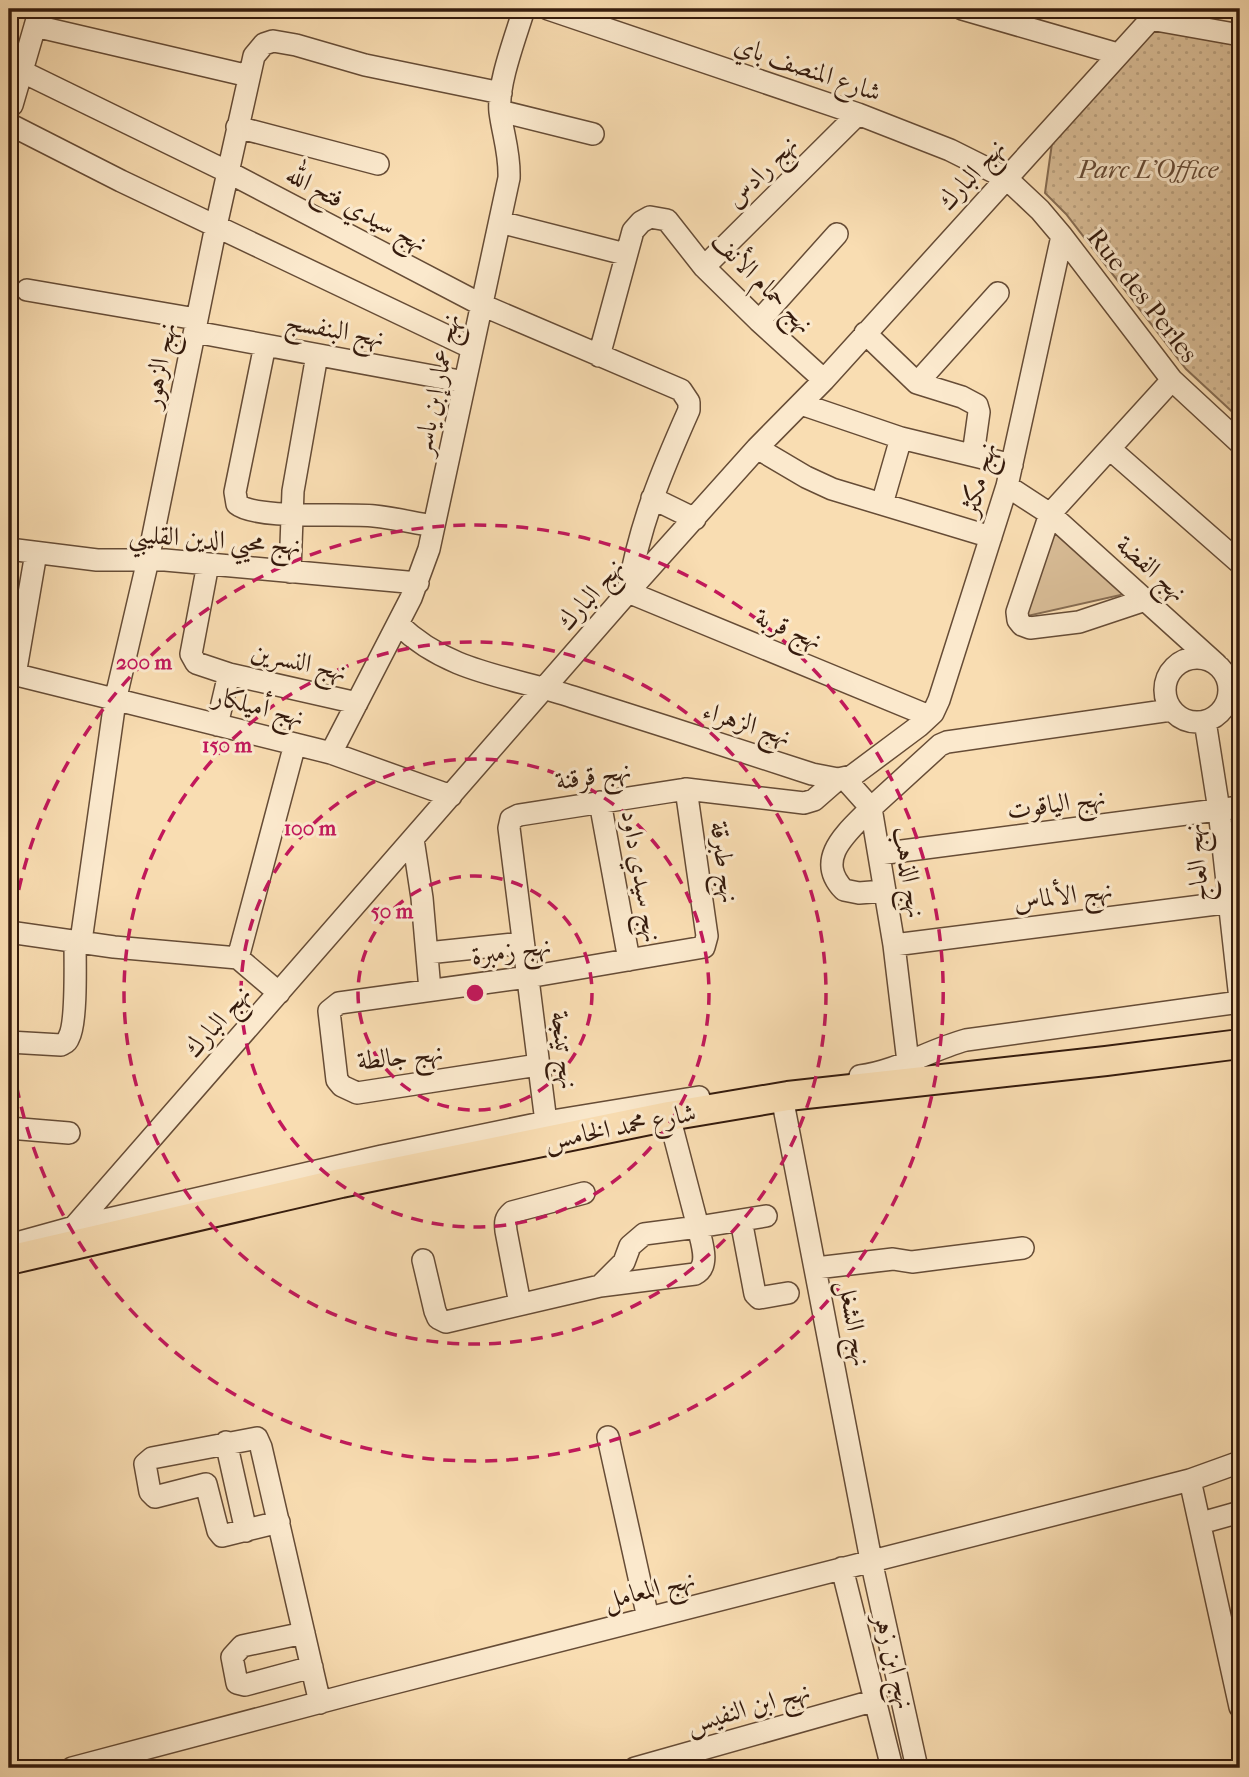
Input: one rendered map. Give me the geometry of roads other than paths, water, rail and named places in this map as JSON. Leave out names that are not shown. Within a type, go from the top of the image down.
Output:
[{"type":"main road","name":"شارع محمد الخامس","points":[[9,1260],[354,1181],[668,1116],[782,1097],[1240,1044]]},
{"type":"street","name":"نهج عمار إبن ياسر","points":[[331,754],[418,583],[434,526],[509,178],[510,157],[500,102],[524,9]]},
{"type":"street","name":"شارع المنصف باي","points":[[548,9],[591,15],[950,150],[1006,178]]},
{"type":"street","points":[[962,9],[1118,54]]},
{"type":"street","points":[[1155,14],[1240,35]]},
{"type":"street","name":"نهج البارك","points":[[74,1227],[628,592],[1155,14]]},
{"type":"street","points":[[249,76],[37,17],[10,113],[216,226],[472,348]]},
{"type":"street","name":"نهج الزهور","points":[[9,1042],[61,1045],[71,1035],[78,941],[115,701],[148,560],[237,127],[258,48],[273,41],[296,45],[500,102],[593,134]]},
{"type":"street","name":"نهج سيدي فتح الله","points":[[21,71],[228,172],[482,305],[670,384],[685,393],[689,410],[652,498]]},
{"type":"street","name":"نهج رادس","points":[[704,267],[858,114]]},
{"type":"street","points":[[237,127],[378,164]]},
{"type":"street","name":"Rue des Perles","points":[[1006,178],[1040,209],[1172,380],[1240,443]]},
{"type":"street","name":"نهج حمام الأنف","points":[[625,254],[634,231],[641,222],[650,217],[667,220],[704,267],[824,380]]},
{"type":"street","points":[[500,222],[625,254],[599,356]]},
{"type":"street","points":[[760,321],[836,234]]},
{"type":"street","name":"نهج مكثر","points":[[924,721],[939,700],[1009,476],[1062,236]]},
{"type":"street","name":"نهج البنفسج","points":[[27,290],[196,326],[265,345],[465,383]]},
{"type":"street","points":[[917,383],[999,293]]},
{"type":"street","points":[[865,332],[917,383],[962,397],[977,405],[979,412],[973,455]]},
{"type":"street","points":[[265,345],[236,500],[241,507],[292,514],[373,516],[434,526]]},
{"type":"street","points":[[290,572],[292,514],[299,453],[317,355]]},
{"type":"street","points":[[1144,600],[1079,622],[1030,628],[1018,620],[1017,612],[1050,514],[1172,380]]},
{"type":"street","name":"نهج الفضة","points":[[801,404],[901,438],[973,455],[1009,476],[1216,664]]},
{"type":"street","points":[[881,504],[901,438]]},
{"type":"street","points":[[757,448],[832,489],[991,537]]},
{"type":"street","points":[[1110,449],[1240,563]]},
{"type":"street","points":[[628,592],[636,547],[652,498],[695,519]]},
{"type":"street","name":"نهج محيي الدين القليبي","points":[[9,549],[120,561],[148,560],[418,583]]},
{"type":"street","points":[[12,674],[36,553]]},
{"type":"street","name":"نهج النسرين","points":[[208,565],[191,654],[194,661],[201,666],[229,674],[357,703]]},
{"type":"street","name":"نهج قربة","points":[[628,592],[924,721],[940,745]]},
{"type":"street","name":"نهج الزهراء","points":[[398,624],[423,647],[459,665],[545,688],[812,774],[842,779]]},
{"type":"street","points":[[1199,657],[1216,664],[1226,677],[1234,701],[1219,714],[1205,721],[1187,721],[1171,710],[1164,693],[1168,675],[1180,662],[1199,657]]},
{"type":"street","name":"نهج أميلكار","points":[[12,674],[331,754],[451,796]]},
{"type":"street","points":[[218,725],[229,674]]},
{"type":"street","name":"نهج الذهب","points":[[908,1062],[894,945],[871,808],[940,745],[962,739],[1171,710]]},
{"type":"street","points":[[884,891],[859,893],[844,890],[832,870],[831,862],[836,847],[871,808],[842,779],[858,772],[924,721]]},
{"type":"street","name":"نهج العاج","points":[[1205,721],[1234,902],[1240,1001]]},
{"type":"street","points":[[238,958],[295,744]]},
{"type":"street","name":"نهج قرقنة","points":[[511,819],[519,815],[686,789],[800,804],[814,800],[842,779]]},
{"type":"street","name":"نهج طبرقة","points":[[686,789],[706,944]]},
{"type":"street","name":"نهج سيدي داود","points":[[600,802],[629,960]]},
{"type":"street","name":"نهج الياقوت","points":[[879,855],[1240,807]]},
{"type":"street","name":"نهج تينجة","points":[[511,819],[509,828],[546,1122]]},
{"type":"street","points":[[413,839],[430,990]]},
{"type":"street","name":"نهج الألماس","points":[[894,945],[1234,902]]},
{"type":"street","points":[[9,932],[238,958],[279,993]]},
{"type":"street","points":[[427,953],[523,943]]},
{"type":"street","name":"نهج زمبرة","points":[[328,1014],[332,1007],[339,1003],[528,977],[701,948],[706,944]]},
{"type":"street","points":[[9,1245],[74,1227],[368,1159],[546,1122],[719,1094],[875,1074],[935,1049],[966,1040],[1240,1001]]},
{"type":"street","name":"نهج جالطة","points":[[328,1014],[337,1080],[342,1086],[357,1093],[538,1065]]},
{"type":"street","name":"نهج الشغل","points":[[782,1097],[871,1560],[917,1768]]},
{"type":"street","points":[[423,1260],[435,1311],[438,1318],[446,1322],[600,1286],[702,1270],[705,1264],[698,1227],[668,1116]]},
{"type":"street","points":[[9,1128],[69,1133]]},
{"type":"street","points":[[520,1304],[506,1231],[505,1221],[508,1215],[584,1193]]},
{"type":"street","points":[[600,1286],[624,1262],[630,1246],[644,1234],[766,1216]]},
{"type":"street","points":[[741,1220],[755,1294],[759,1298],[788,1293]]},
{"type":"street","points":[[816,1268],[893,1259],[912,1262],[1023,1248]]},
{"type":"street","points":[[608,1437],[648,1618]]},
{"type":"street","points":[[206,1484],[158,1497],[150,1492],[145,1464],[148,1460],[198,1448],[257,1438],[320,1703]]},
{"type":"street","points":[[226,1442],[246,1531]]},
{"type":"street","points":[[198,1448],[220,1535],[226,1536],[279,1522]]},
{"type":"street","name":"نهج المعامل","points":[[72,1768],[871,1560],[1190,1480],[1240,1462]]},
{"type":"street","points":[[1190,1480],[1240,1707]]},
{"type":"street","points":[[1201,1523],[1240,1512]]},
{"type":"street","name":"نهج ابن زهر","points":[[842,1568],[892,1768]]},
{"type":"street","points":[[304,1633],[242,1646],[232,1657],[237,1683],[245,1685],[312,1667]]},
{"type":"street","name":"نهج ابن النفيس","points":[[635,1768],[876,1700]]},
{"type":"park label","name":"Parc L'Office","points":[[1148,169]]}]
